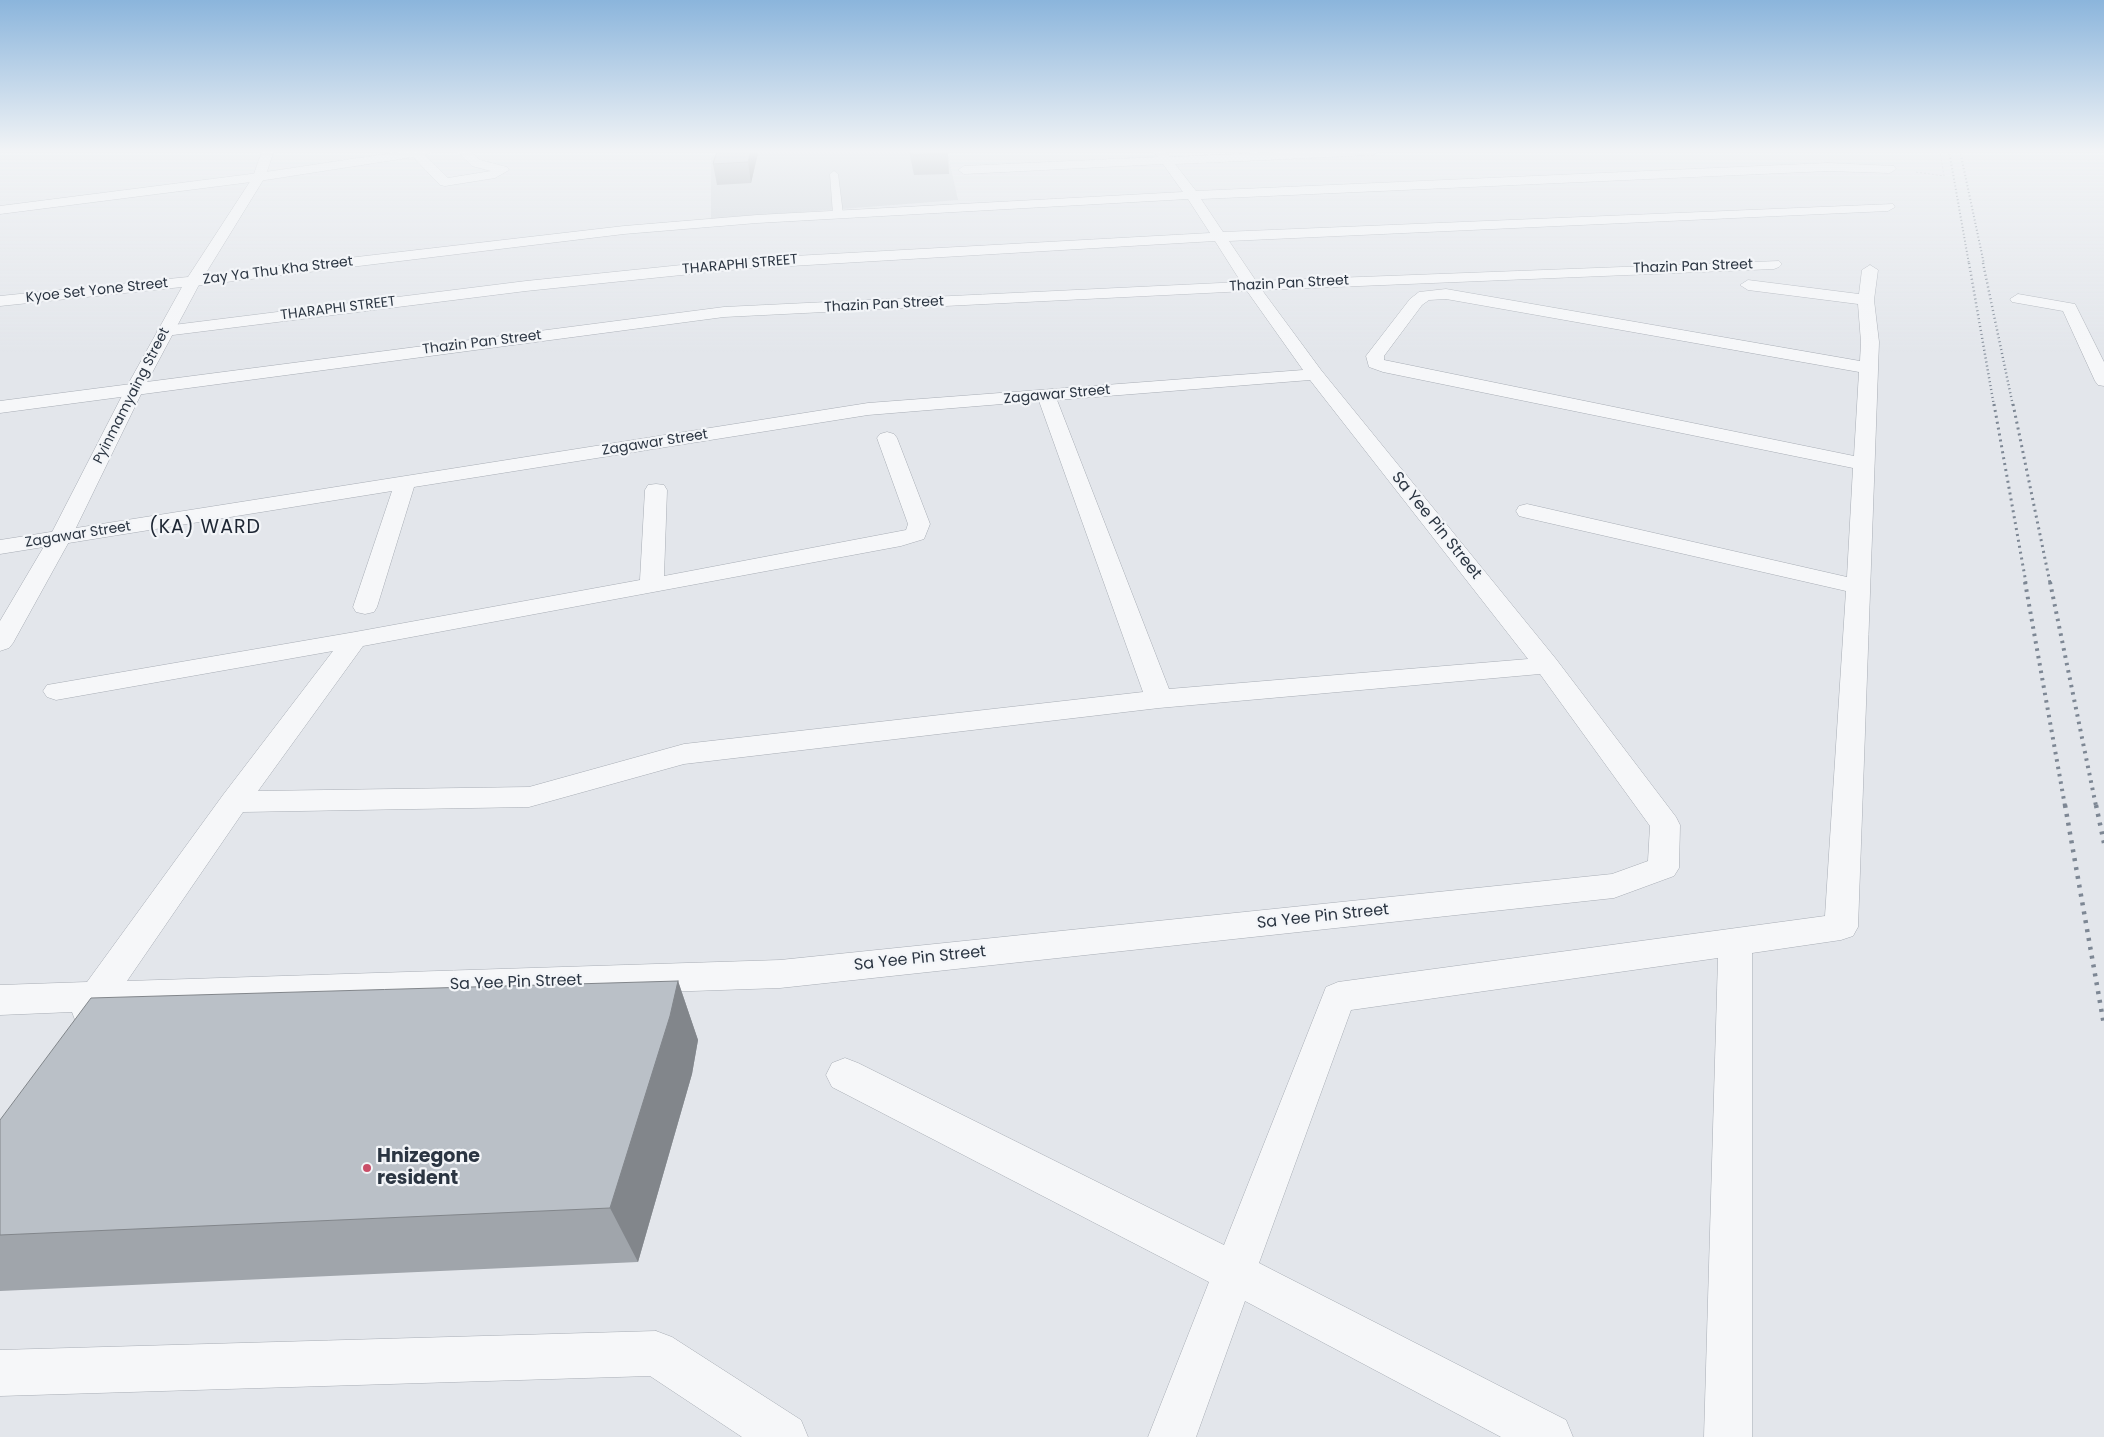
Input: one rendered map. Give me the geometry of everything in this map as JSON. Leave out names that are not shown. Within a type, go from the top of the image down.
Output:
[{"type":"street","name":"Pyinmamyaing Street","points":[[0,643],[60,538],[165,331],[193,281],[233,218]]},
{"type":"street","name":"Zay Ya Thu Kha Street","points":[[193,281],[624,230],[784,218]]},
{"type":"street","name":"Sa Yee Pin Street","points":[[95,998],[780,974],[1614,886],[1663,868],[1665,825],[1547,664],[1315,374],[1251,286],[1206,218]]},
{"type":"street","name":"THARAPHI STREET","points":[[165,331],[526,286],[740,264],[1218,237],[1627,218]]},
{"type":"street","name":"Thazin Pan Street","points":[[0,407],[724,312],[1251,286],[1774,264]]},
{"type":"street","name":"Kyoe Set Yone Street","points":[[0,301],[193,281]]},
{"type":"street","points":[[1172,1437],[1338,998],[1841,927],[1870,342],[1868,285],[1748,285]]},
{"type":"street","points":[[1864,464],[1383,367],[1375,363],[1375,356],[1416,302],[1426,295],[1446,294],[1868,368]]},
{"type":"street","points":[[2018,299],[2069,307],[2104,381]]},
{"type":"street","name":"Zagawar Street","points":[[0,547],[868,409],[1315,374]]},
{"type":"street","points":[[1046,396],[1158,698]]},
{"type":"street","points":[[56,691],[355,640],[901,539],[916,534],[919,524],[887,438]]},
{"type":"street","points":[[365,607],[405,483]]},
{"type":"street","points":[[652,584],[656,490]]},
{"type":"street","points":[[1527,511],[1858,587]]},
{"type":"street","points":[[73,1030],[234,802],[355,640]]},
{"type":"street","points":[[234,802],[529,797],[684,754],[1158,698],[1547,664]]},
{"type":"street","points":[[1728,1437],[1735,942]]},
{"type":"street","points":[[0,1000],[95,998]]},
{"type":"street","points":[[845,1075],[1235,1273],[1549,1437]]},
{"type":"street","points":[[0,1373],[656,1353],[784,1437]]},
{"type":"building","name":"Hnizegone resident","points":[[678,981],[670,1016],[610,1208],[0,1235],[0,1120],[91,998]]},
{"type":"railway","points":[[1961,218],[1969,264]]},
{"type":"railway","points":[[1974,218],[1984,264]]},
{"type":"railway","points":[[1969,263],[1994,406]]},
{"type":"railway","points":[[1983,263],[2013,406]]},
{"type":"railway","points":[[1994,404],[2026,583]]},
{"type":"railway","points":[[2013,404],[2050,583]]},
{"type":"railway","points":[[2025,582],[2065,806]]},
{"type":"railway","points":[[2050,582],[2096,806]]},
{"type":"railway","points":[[2065,805],[2104,1025]]},
{"type":"railway","points":[[2096,805],[2104,843]]},
{"type":"place","name":"Hnizegone resident","points":[[367,1168]]},
{"type":"district","name":"(KA) WARD","points":[[205,528]]}]
